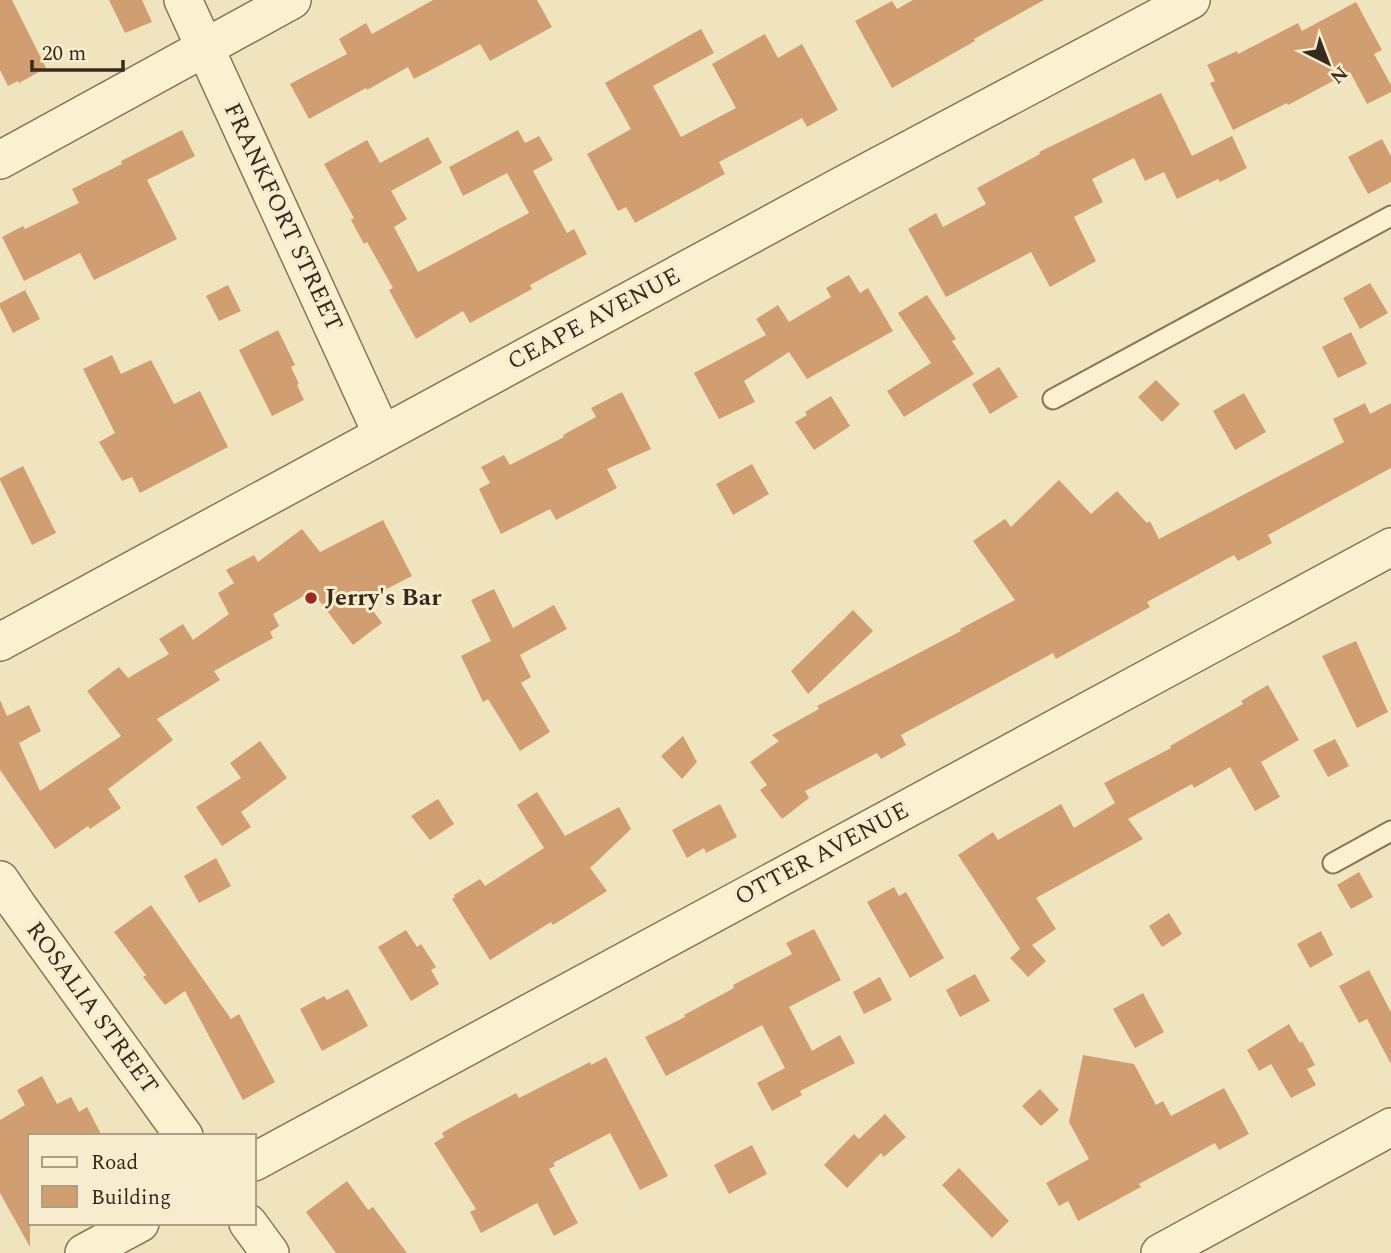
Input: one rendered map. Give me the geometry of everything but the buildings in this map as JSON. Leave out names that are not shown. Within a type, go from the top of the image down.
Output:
[{"type":"street","name":"FRANKFORT STREET","points":[[183,0],[382,434]]},
{"type":"street","points":[[0,160],[292,0]]},
{"type":"street","name":"CEAPE AVENUE","points":[[0,642],[1191,0]]},
{"type":"street","name":"OTTER AVENUE","points":[[256,1161],[1391,547]]},
{"type":"street","name":"ROSALIA STREET","points":[[0,880],[183,1134]]},
{"type":"street","points":[[1160,1253],[1391,1127]]},
{"type":"street","points":[[84,1253],[136,1225]]},
{"type":"street","points":[[249,1225],[270,1253]]},
{"type":"lane","points":[[1053,399],[1391,216]]},
{"type":"lane","points":[[1333,863],[1391,831]]},
{"type":"place","name":"Jerry's Bar","points":[[311,598]]}]
